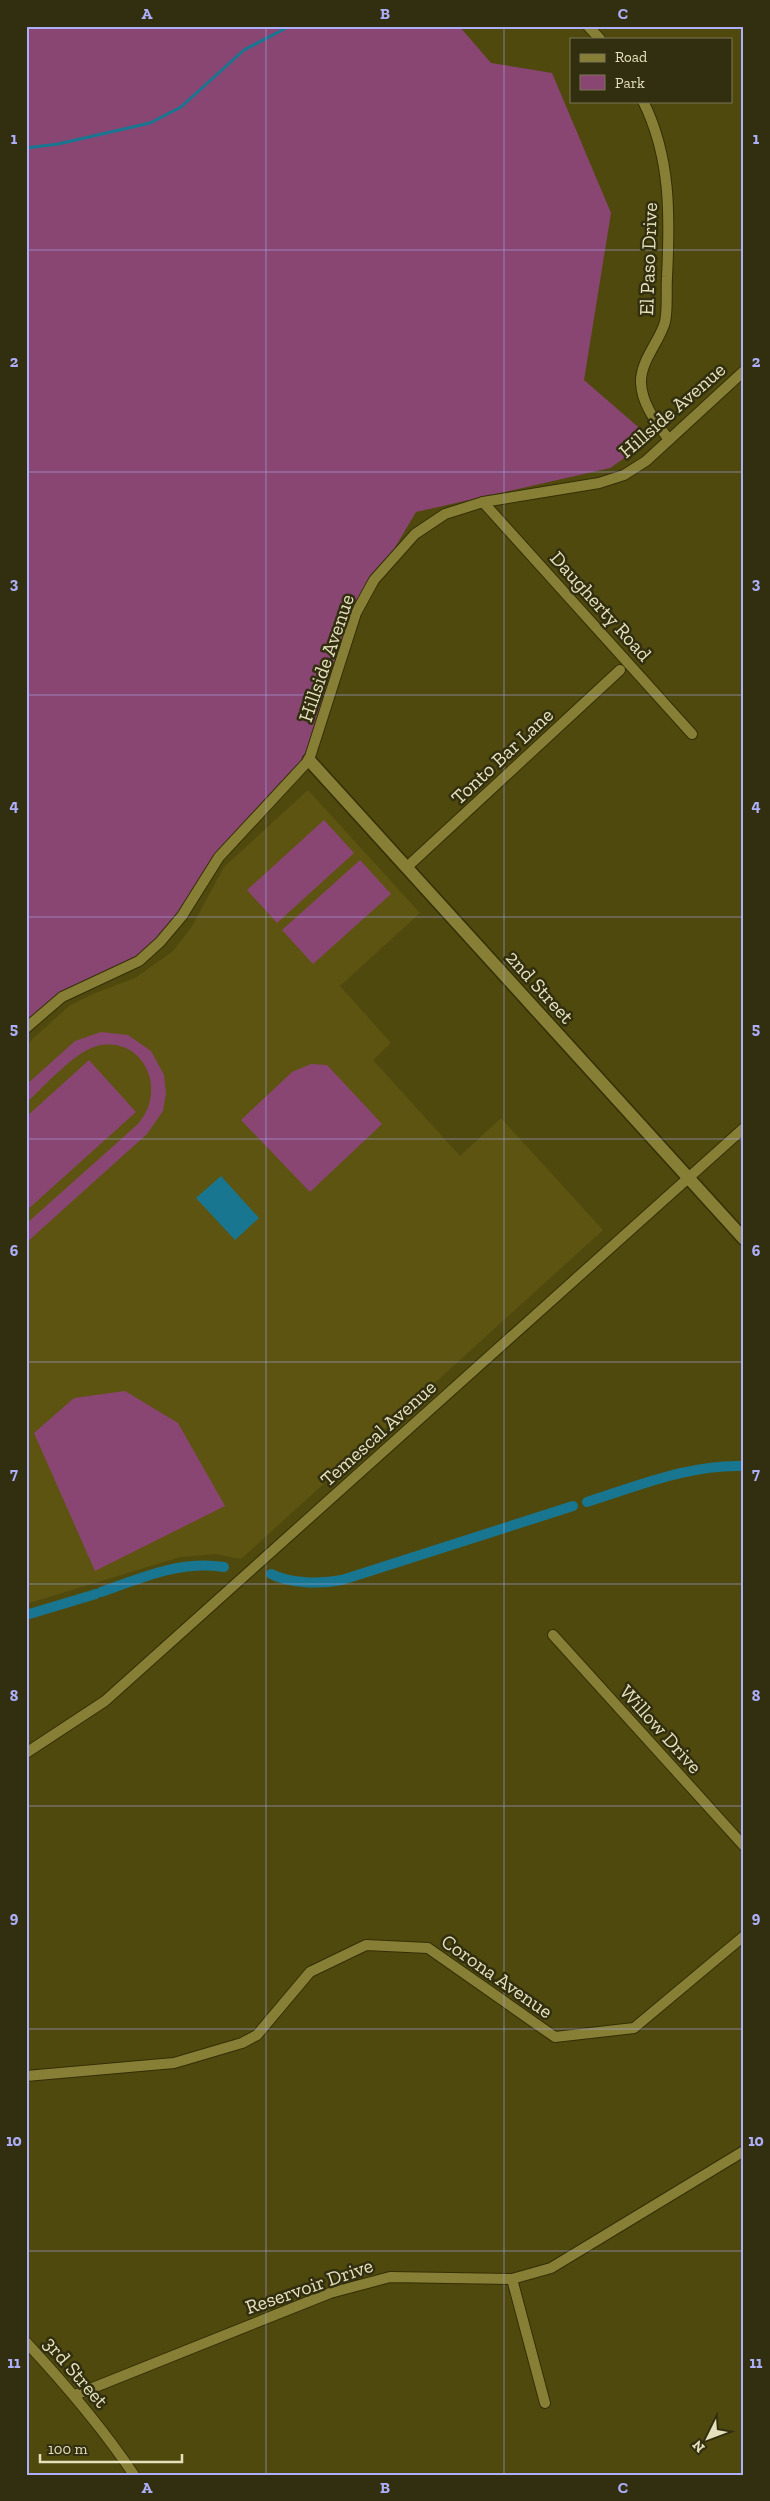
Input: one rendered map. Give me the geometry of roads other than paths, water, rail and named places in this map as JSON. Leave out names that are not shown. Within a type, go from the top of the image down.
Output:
[{"type":"street","points":[[588,26],[599,38]]},
{"type":"street","name":"El Paso Drive","points":[[644,102],[652,119],[667,179],[670,233],[664,323],[654,343],[641,382],[646,405],[669,440]]},
{"type":"street","name":"Hillside Avenue","points":[[26,1028],[62,997],[139,961],[160,942],[182,916],[219,857],[309,760],[356,614],[374,580],[415,534],[445,514],[483,502],[599,483],[624,475],[646,461],[744,371]]},
{"type":"street","name":"Daugherty Road","points":[[483,502],[692,734]]},
{"type":"street","name":"Tonto Bar Lane","points":[[407,867],[620,670]]},
{"type":"street","name":"2nd Street","points":[[309,760],[744,1239]]},
{"type":"street","name":"Temescal Avenue","points":[[26,1753],[105,1701],[744,1128]]},
{"type":"street","name":"Willow Drive","points":[[553,1635],[744,1846]]},
{"type":"street","name":"Corona Avenue","points":[[26,2076],[174,2063],[242,2043],[257,2035],[310,1972],[366,1945],[428,1948],[555,2037],[634,2028],[744,1936]]},
{"type":"street","name":"Reservoir Drive","points":[[75,2395],[330,2293],[381,2279],[390,2277],[512,2279],[550,2268],[744,2151]]},
{"type":"street","points":[[512,2279],[545,2403]]},
{"type":"street","name":"3rd Street","points":[[26,2342],[75,2395],[111,2440],[134,2475]]},
{"type":"water","points":[[221,1176],[259,1218],[235,1240],[196,1198]]},
{"type":"waterway","points":[[26,148],[58,144],[150,123],[181,107],[244,50],[290,26]]},
{"type":"waterway","points":[[587,1502],[684,1472],[724,1466],[744,1466]]},
{"type":"waterway","points":[[271,1574],[288,1580],[306,1582],[342,1580],[573,1506]]},
{"type":"waterway","points":[[101,1592],[146,1576],[176,1568],[208,1565],[224,1567]]},
{"type":"waterway","points":[[26,1615],[96,1594]]}]
